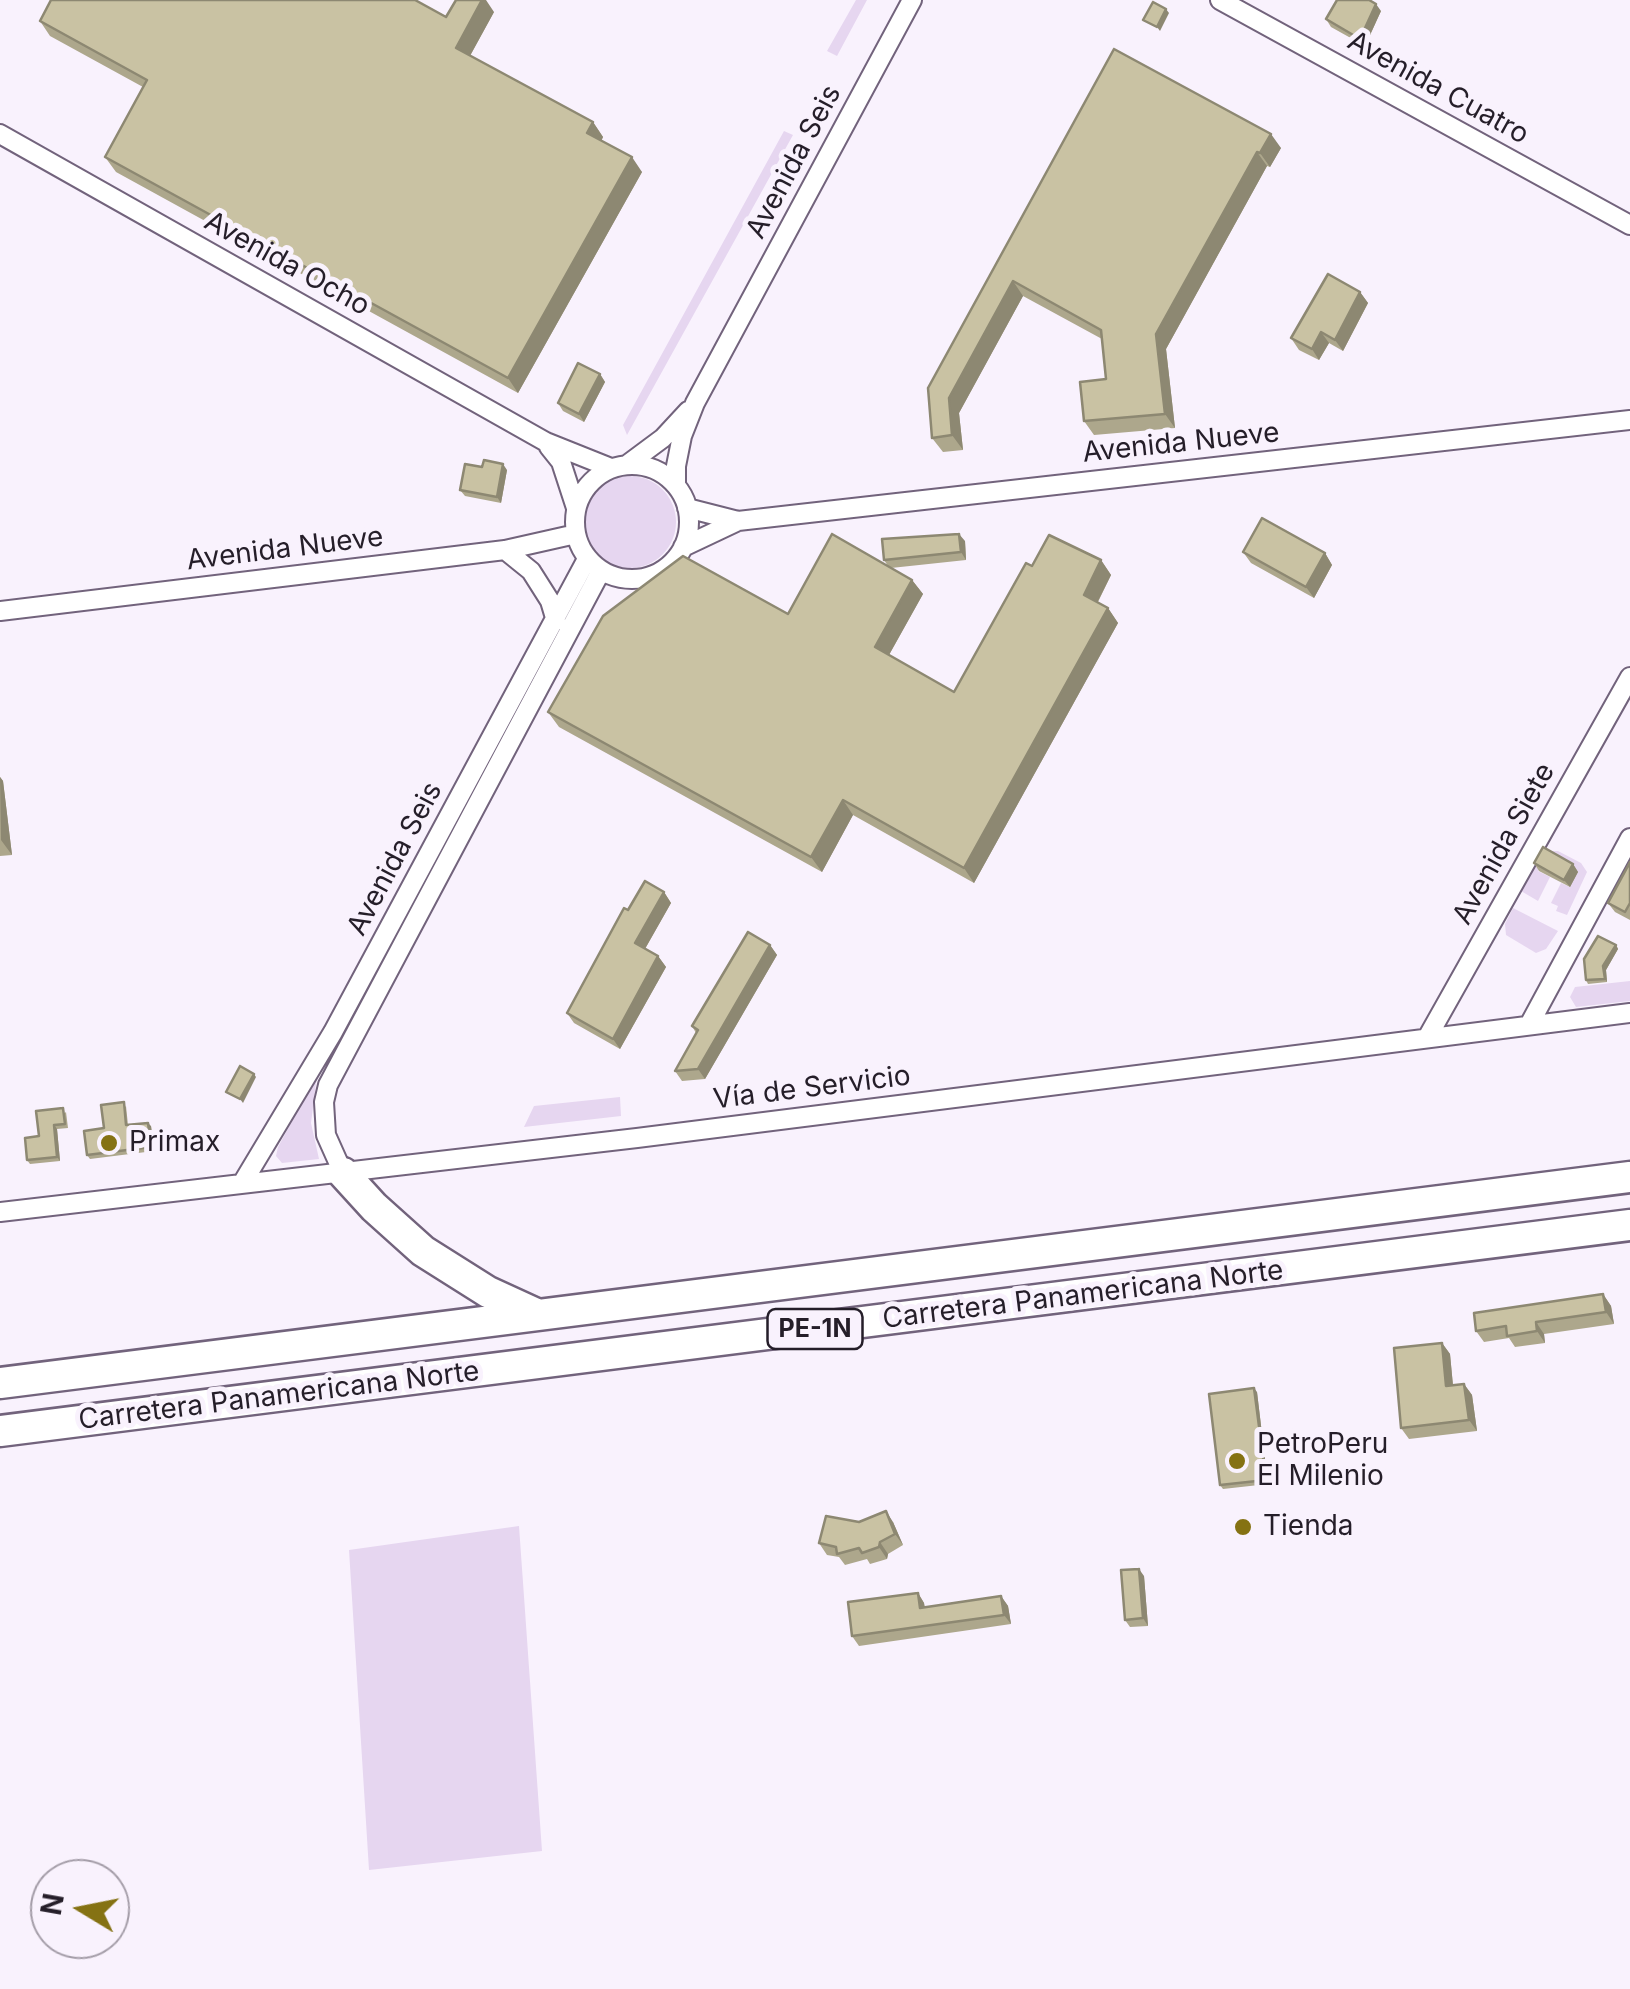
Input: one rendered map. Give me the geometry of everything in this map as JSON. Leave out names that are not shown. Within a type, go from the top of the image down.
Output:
[{"type":"highway","points":[[343,1173],[374,1208],[423,1251],[488,1292],[539,1315]]},
{"type":"highway","name":"Carretera Panamericana Norte","points":[[0,1383],[1630,1177]]},
{"type":"highway","name":"Carretera Panamericana Norte","points":[[0,1431],[1630,1224]]},
{"type":"highway","points":[[820,1280],[828,1328]]},
{"type":"street","name":"Avenida Seis","points":[[676,485],[682,436],[695,403],[912,0]]},
{"type":"street","name":"Avenida Cuatro","points":[[1220,0],[1630,225]]},
{"type":"street","name":"Avenida Ocho","points":[[0,134],[546,442],[620,466]]},
{"type":"street","name":"Avenida Seis","points":[[620,466],[663,438],[695,403]]},
{"type":"street","name":"Avenida Nueve","points":[[683,547],[738,521],[1630,420]]},
{"type":"street","points":[[546,442],[561,462],[576,508],[576,534],[594,565],[617,578],[653,576],[668,566],[688,536],[687,508],[676,485],[663,473],[646,466],[620,466],[595,477],[576,508]]},
{"type":"street","name":"Avenida Nueve","points":[[687,508],[738,521]]},
{"type":"street","name":"Avenida Nueve","points":[[0,610],[505,550],[576,534]]},
{"type":"street","points":[[505,550],[531,571],[550,601],[561,643]]},
{"type":"street","name":"Avenida Seis","points":[[244,1182],[333,1032],[555,619],[594,565]]},
{"type":"street","name":"Avenida Seis","points":[[343,1173],[326,1135],[324,1102],[328,1085],[561,643],[594,565]]},
{"type":"street","name":"Avenida Siete","points":[[1426,1038],[1630,677]]},
{"type":"street","points":[[1529,1024],[1630,838]]},
{"type":"street","name":"Vía de Servicio","points":[[0,1212],[1630,1013]]},
{"type":"shaded area","points":[[856,0],[867,0],[837,56],[827,51]]},
{"type":"shaded area","points":[[784,131],[793,135],[627,435],[623,425]]},
{"type":"shaded area","points":[[630,476],[648,479],[663,489],[673,504],[673,540],[663,555],[648,565],[630,568],[612,565],[597,555],[587,540],[584,522],[587,504],[597,489],[612,479]]},
{"type":"shaded area","points":[[1558,851],[1581,863],[1587,872],[1567,915],[1556,911],[1558,906],[1551,903],[1561,883],[1570,887],[1542,863],[1538,871],[1550,877],[1538,901],[1521,891],[1540,856]]},
{"type":"shaded area","points":[[1513,908],[1558,931],[1546,949],[1536,953],[1506,935],[1505,924]]},
{"type":"shaded area","points":[[1630,981],[1630,1001],[1576,1007],[1570,997],[1575,987]]},
{"type":"shaded area","points":[[317,1075],[311,1123],[319,1159],[282,1163],[276,1156],[278,1147]]},
{"type":"shaded area","points":[[620,1097],[621,1116],[524,1127],[534,1106]]},
{"type":"shaded area","points":[[519,1526],[542,1851],[369,1870],[349,1550]]},
{"type":"building","points":[[51,0],[415,0],[446,17],[456,0],[482,0],[456,48],[593,122],[587,133],[632,157],[508,378],[105,157],[147,80],[40,21]]},
{"type":"building","points":[[1337,0],[1369,0],[1376,4],[1360,39],[1326,19]]},
{"type":"building","points":[[1153,2],[1166,9],[1157,27],[1143,20]]},
{"type":"building","points":[[1114,49],[1271,134],[1257,152],[1156,334],[1165,414],[1084,421],[1080,382],[1106,379],[1101,330],[1013,281],[949,398],[952,435],[932,438],[928,388]]},
{"type":"building","points":[[1328,274],[1360,292],[1335,340],[1321,332],[1312,349],[1291,338]]},
{"type":"building","points":[[578,363],[600,374],[579,414],[558,403]]},
{"type":"building","points":[[484,460],[503,464],[497,497],[460,490],[465,464],[482,467]]},
{"type":"building","points":[[1262,518],[1325,553],[1306,587],[1243,552]]},
{"type":"building","points":[[832,534],[912,580],[875,647],[954,692],[1026,563],[1032,566],[1049,535],[1101,560],[1084,595],[1108,608],[964,868],[843,800],[811,857],[548,712],[603,616],[683,556],[788,614]]},
{"type":"building","points":[[959,534],[961,552],[884,560],[882,539]]},
{"type":"building","points":[[1543,847],[1573,864],[1564,880],[1534,863]]},
{"type":"building","points":[[1630,862],[1630,903],[1625,912],[1608,903]]},
{"type":"building","points":[[645,881],[664,892],[635,943],[658,956],[613,1039],[567,1013],[624,908],[628,910]]},
{"type":"building","points":[[748,932],[770,945],[698,1069],[675,1071],[698,1030],[692,1026]]},
{"type":"building","points":[[1598,936],[1616,945],[1603,966],[1605,979],[1586,980],[1584,959]]},
{"type":"building","points":[[240,1066],[254,1074],[240,1099],[226,1092]]},
{"type":"building","points":[[124,1102],[126,1125],[148,1123],[151,1147],[87,1155],[84,1131],[104,1128],[101,1105]]},
{"type":"building","points":[[63,1108],[65,1124],[54,1125],[57,1157],[27,1160],[25,1138],[39,1136],[36,1111]]},
{"type":"building","points":[[1603,1294],[1606,1312],[1536,1322],[1537,1331],[1507,1336],[1506,1326],[1476,1331],[1474,1313]]},
{"type":"building","points":[[1442,1343],[1446,1386],[1464,1384],[1469,1420],[1401,1428],[1394,1348]]},
{"type":"building","points":[[1254,1388],[1266,1480],[1220,1485],[1209,1394]]},
{"type":"building","points":[[886,1511],[895,1534],[880,1542],[879,1547],[862,1553],[859,1548],[837,1554],[836,1547],[819,1543],[826,1516],[859,1522]]},
{"type":"building","points":[[1139,1569],[1143,1618],[1125,1620],[1121,1570]]},
{"type":"building","points":[[918,1593],[920,1608],[1001,1596],[1004,1615],[852,1636],[848,1602]]},
{"type":"place","name":"Primax","points":[[109,1143]]},
{"type":"place","name":"PetroPeru El Milenio","points":[[1237,1461]]},
{"type":"place","name":"Tienda","points":[[1243,1527]]}]
